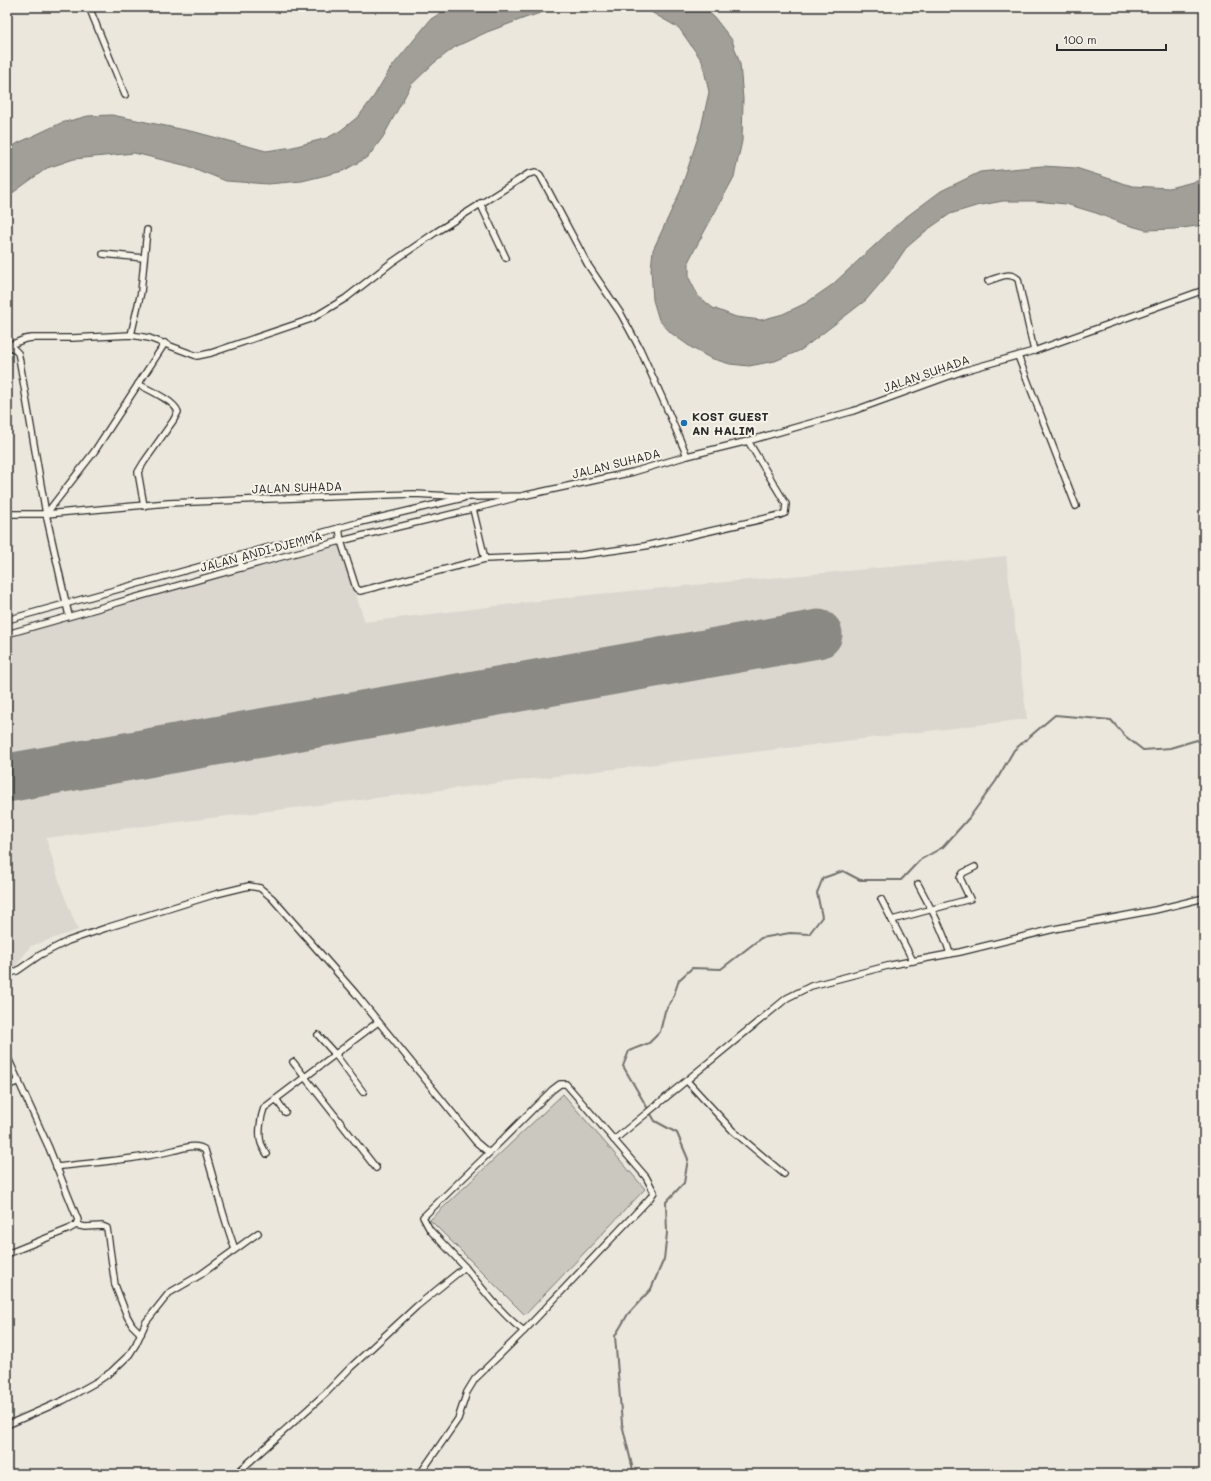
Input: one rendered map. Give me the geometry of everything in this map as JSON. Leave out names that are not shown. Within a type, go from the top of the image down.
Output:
[{"type":"street","points":[[90,7],[125,95]]},
{"type":"street","points":[[8,345],[32,338],[72,338],[131,335],[150,338],[165,343],[188,354],[197,356],[211,353],[311,319],[346,298],[391,263],[480,203],[528,174],[536,172],[540,175],[588,264],[621,314],[640,350],[687,456]]},
{"type":"street","points":[[480,203],[506,258]]},
{"type":"street","points":[[131,335],[142,292],[147,230]]},
{"type":"street","points":[[103,254],[144,258]]},
{"type":"street","points":[[988,281],[1008,275],[1014,275],[1018,279],[1034,351]]},
{"type":"street","name":"JALAN SUHADA","points":[[7,514],[46,514],[144,506],[268,499],[382,495],[414,494],[468,497],[522,496],[633,472],[687,456],[748,441],[853,410],[963,371],[1034,351],[1204,290]]},
{"type":"street","points":[[46,514],[94,452],[165,343]]},
{"type":"street","points":[[8,345],[18,353],[19,357],[46,514],[65,604],[69,616]]},
{"type":"street","points":[[1018,356],[1076,506]]},
{"type":"street","points":[[138,384],[171,403],[177,408],[178,412],[138,472],[144,506]]},
{"type":"street","points":[[339,528],[341,541],[356,588],[360,591],[485,559],[581,555],[645,546],[780,516],[786,513],[786,504],[748,441]]},
{"type":"street","name":"JALAN ANDI DJEMMA","points":[[7,634],[341,541],[522,496]]},
{"type":"street","name":"JALAN ANDI DJEMMA","points":[[7,620],[339,528],[468,497]]},
{"type":"street","points":[[473,509],[485,559]]},
{"type":"street","points":[[238,556],[242,568]]},
{"type":"street","points":[[892,920],[970,899],[960,878],[964,873],[975,867]]},
{"type":"street","points":[[918,884],[947,941],[950,954]]},
{"type":"street","points":[[7,974],[17,971],[40,955],[68,942],[106,928],[216,894],[249,886],[260,888],[272,898],[356,994],[476,1142],[489,1153]]},
{"type":"street","points":[[614,1140],[787,998],[811,986],[912,961],[950,954],[1054,929],[1155,910],[1204,898]]},
{"type":"street","points":[[881,899],[912,961]]},
{"type":"street","points":[[267,1154],[261,1143],[260,1132],[262,1112],[264,1108],[378,1022]]},
{"type":"street","points":[[318,1035],[335,1054],[363,1092]]},
{"type":"street","points":[[7,1056],[78,1220],[76,1225]]},
{"type":"street","points":[[293,1062],[376,1168]]},
{"type":"street","points":[[7,1086],[18,1081]]},
{"type":"street","points":[[687,1081],[733,1131],[784,1174]]},
{"type":"street","points":[[420,1474],[458,1419],[467,1392],[475,1379],[524,1331],[654,1192],[646,1177],[566,1084],[560,1084],[423,1217],[430,1230],[465,1267],[514,1324],[524,1331]]},
{"type":"street","points":[[276,1099],[285,1112]]},
{"type":"street","points":[[56,1167],[126,1160],[151,1156],[191,1146],[201,1147],[204,1150],[217,1187],[229,1234],[235,1249]]},
{"type":"street","points":[[7,1254],[76,1225],[85,1228],[102,1226],[107,1228],[115,1285],[127,1316],[132,1325],[141,1334]]},
{"type":"street","points":[[7,1425],[64,1400],[98,1381],[129,1355],[146,1322],[169,1293],[200,1275],[258,1233]]},
{"type":"street","points":[[236,1474],[326,1393],[417,1306],[465,1267]]},
{"type":"shaded area","points":[[450,7],[559,7],[487,32],[455,47],[434,63],[411,85],[383,137],[368,157],[343,171],[302,181],[268,184],[226,181],[188,166],[134,153],[74,159],[47,168],[7,197],[7,150],[18,143],[61,123],[88,116],[112,115],[195,132],[266,151],[293,147],[327,138],[340,131],[359,116],[374,96],[390,69],[431,19]]},
{"type":"shaded area","points":[[627,7],[703,7],[714,17],[732,40],[740,64],[743,99],[742,141],[734,177],[689,260],[689,278],[698,296],[713,308],[736,317],[761,320],[783,314],[806,303],[832,285],[902,220],[941,191],[980,172],[1042,166],[1076,168],[1132,186],[1169,188],[1201,180],[1204,177],[1204,225],[1175,229],[1146,230],[1066,204],[1035,201],[1003,201],[976,206],[950,214],[927,230],[906,248],[889,273],[866,300],[801,350],[775,361],[749,366],[730,364],[710,358],[692,348],[671,333],[659,320],[653,300],[651,269],[653,250],[680,192],[701,128],[709,92],[702,61],[679,28],[651,12]]},
{"type":"shaded area","points":[[339,545],[365,622],[588,595],[1006,556],[1027,719],[46,838],[62,890],[78,930],[31,946],[16,966],[7,969],[7,638]]},
{"type":"shaded area","points":[[563,1094],[645,1189],[525,1315],[430,1220]]},
{"type":"waterway","points":[[634,1474],[622,1424],[615,1336],[628,1314],[651,1289],[664,1259],[667,1233],[666,1202],[684,1183],[688,1159],[677,1133],[655,1121],[623,1066],[629,1051],[649,1043],[660,1032],[665,1011],[672,1000],[679,980],[692,968],[721,969],[761,938],[790,933],[809,934],[822,917],[817,893],[823,878],[843,871],[860,880],[901,880],[920,860],[943,847],[969,818],[996,781],[1014,750],[1055,715],[1111,720],[1125,736],[1143,750],[1170,748],[1197,740],[1204,745]]},
{"type":"runway","points":[[7,778],[818,634]]},
{"type":"place","name":"KOST GUEST AN HALIM","points":[[684,423]]}]
